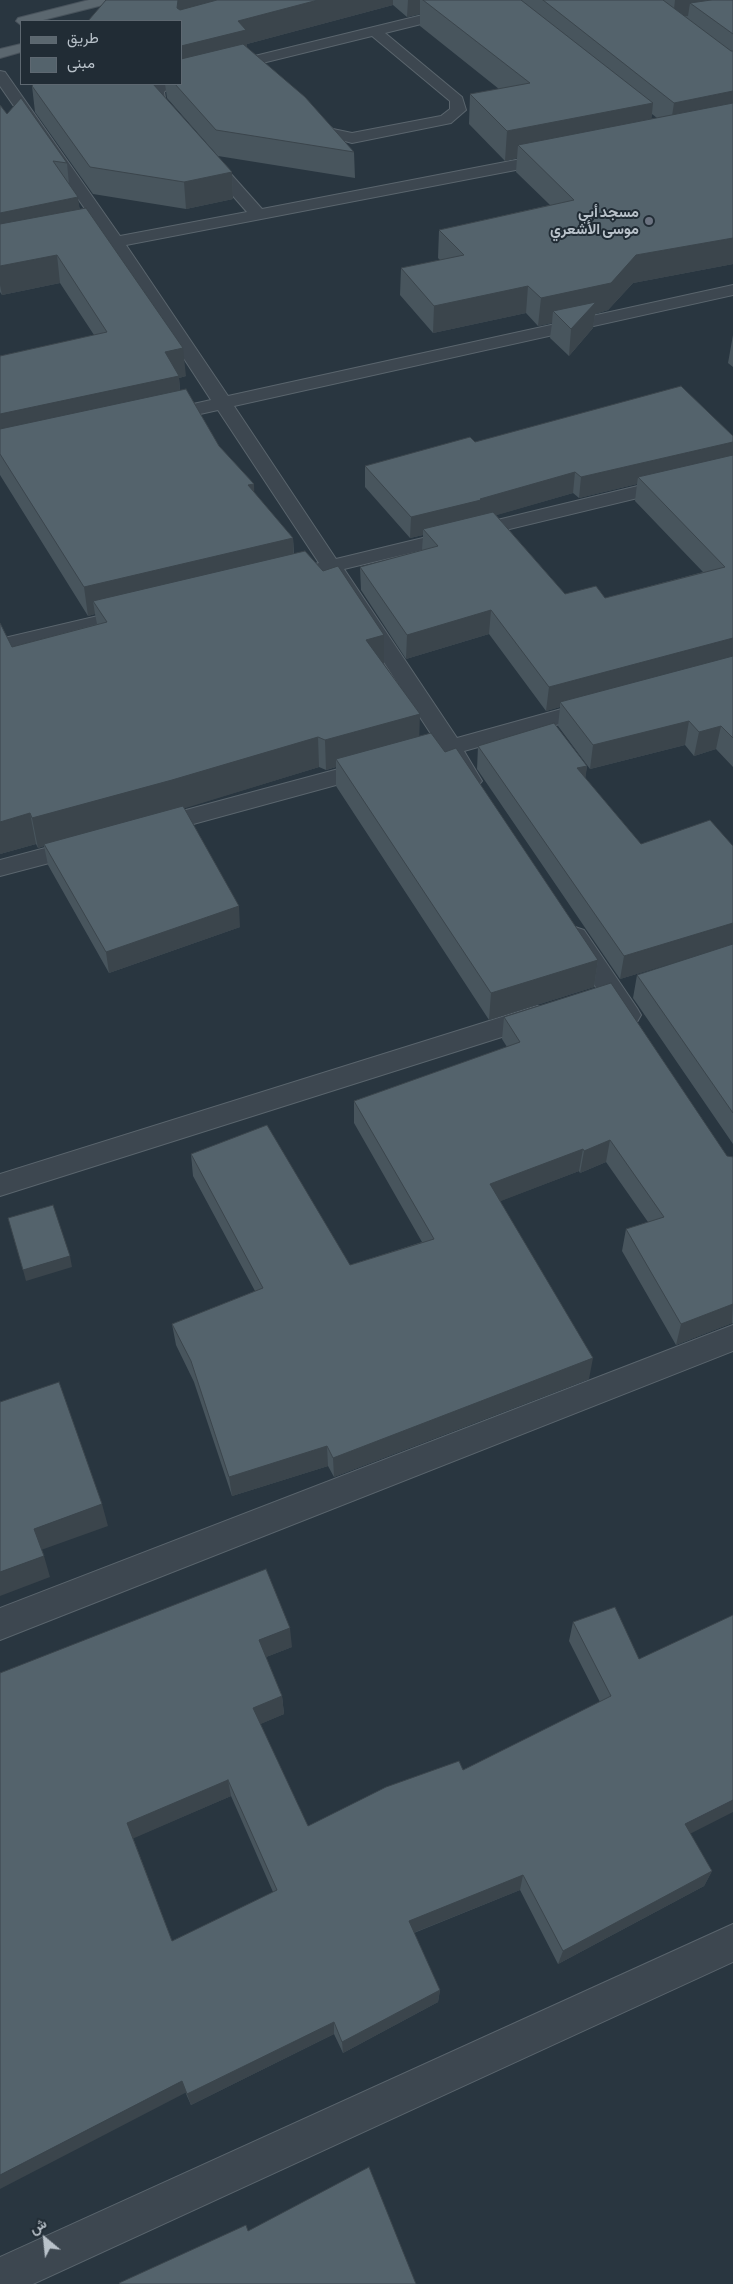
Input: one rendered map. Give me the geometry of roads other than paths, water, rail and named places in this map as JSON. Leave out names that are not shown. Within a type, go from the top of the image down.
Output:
[{"type":"main road","points":[[29,20],[106,0]]},
{"type":"main road","points":[[0,54],[20,48]]},
{"type":"street","points":[[182,79],[500,0],[513,13]]},
{"type":"street","points":[[298,107],[328,132],[352,138],[446,120],[458,110],[457,100],[374,30]]},
{"type":"street","points":[[247,62],[261,75]]},
{"type":"street","points":[[6,75],[452,747],[455,758],[482,798]]},
{"type":"street","points":[[164,85],[157,90],[157,100],[182,128]]},
{"type":"street","points":[[195,143],[259,215]]},
{"type":"street","points":[[116,242],[570,154]]},
{"type":"street","points":[[146,420],[733,290]]},
{"type":"street","points":[[293,576],[733,469]]},
{"type":"street","points":[[0,646],[151,610]]},
{"type":"street","points":[[134,832],[452,747],[611,702]]},
{"type":"street","points":[[0,868],[106,839]]},
{"type":"street","points":[[564,919],[640,1032]]},
{"type":"street","points":[[585,1001],[641,984]]},
{"type":"street","points":[[0,1185],[557,1010]]},
{"type":"street","points":[[0,1624],[733,1338]]},
{"type":"street","points":[[0,2278],[733,1943]]},
{"type":"place","name":"مسجد أبي موسى الأشعري","points":[[649,221]]}]
